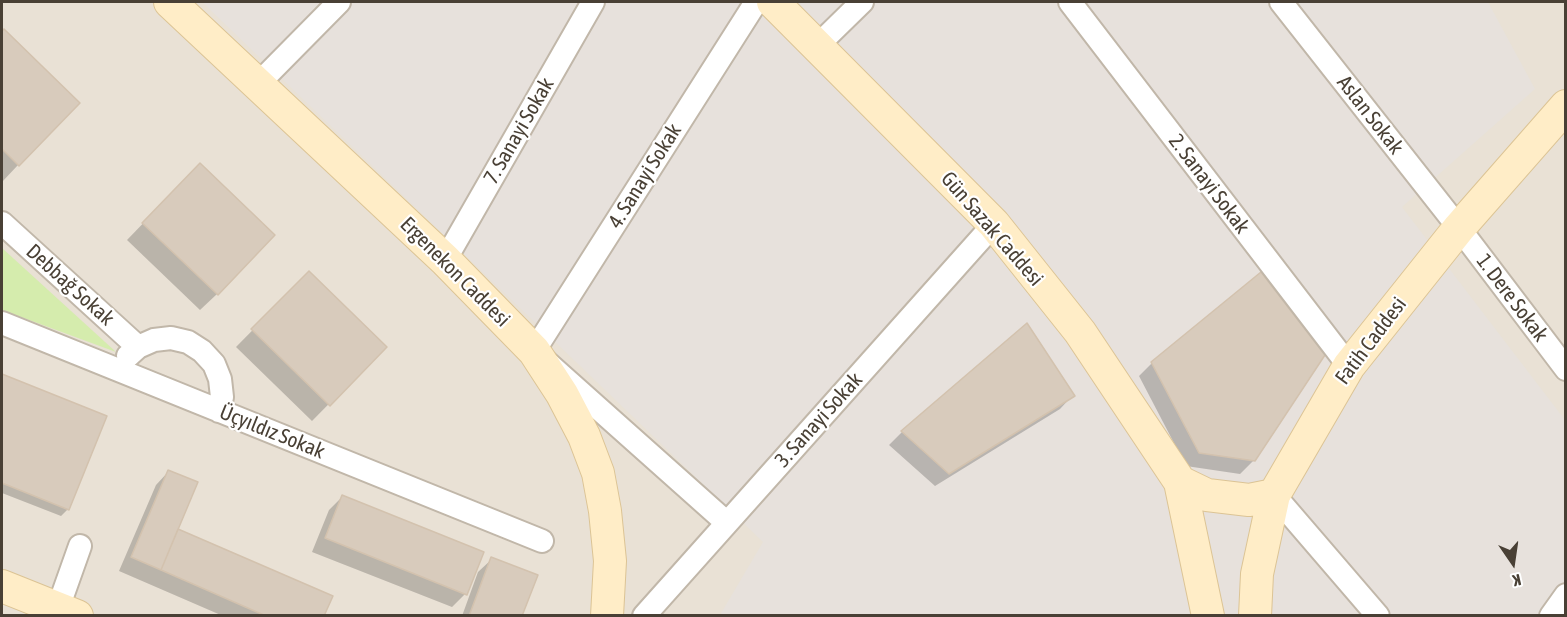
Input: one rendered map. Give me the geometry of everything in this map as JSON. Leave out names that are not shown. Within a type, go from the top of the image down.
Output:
[{"type":"street","name":"Ergenekon Caddesi","points":[[170,2],[445,260],[534,351],[562,394],[584,436],[598,473],[605,511],[610,561],[607,615]]},
{"type":"street","points":[[258,84],[339,2]]},
{"type":"street","name":"7. Sanayi Sokak","points":[[445,260],[593,2]]},
{"type":"street","name":"4. Sanayi Sokak","points":[[534,351],[756,2]]},
{"type":"street","name":"Gün Sazak Caddesi","points":[[773,2],[994,224],[1080,332],[1180,482]]},
{"type":"street","points":[[818,45],[862,2]]},
{"type":"street","name":"2. Sanayi Sokak","points":[[1070,2],[1349,366]]},
{"type":"street","name":"Aslan Sokak","points":[[1281,2],[1459,228]]},
{"type":"street","name":"Fatih Caddesi","points":[[1255,615],[1257,573],[1274,495],[1349,366],[1459,228],[1566,106]]},
{"type":"street","name":"Debbağ Sokak","points":[[2,223],[138,347]]},
{"type":"street","name":"3. Sanayi Sokak","points":[[644,615],[994,224]]},
{"type":"street","name":"1. Dere Sokak","points":[[1459,228],[1566,369]]},
{"type":"street","name":"Üçyıldız Sokak","points":[[2,323],[542,541]]},
{"type":"street","points":[[118,370],[125,358],[138,347],[154,340],[171,338],[188,342],[202,351],[214,364],[220,380],[222,397],[219,411]]},
{"type":"street","points":[[534,351],[727,523]]},
{"type":"street","points":[[1180,482],[1207,495],[1249,500],[1274,495],[1378,615]]},
{"type":"street","points":[[1180,482],[1208,615]]},
{"type":"street","points":[[2,586],[67,612],[80,546]]},
{"type":"street","points":[[1551,615],[1566,595]]},
{"type":"shaded area","points":[[2,2],[1565,2],[1565,615],[2,615]]},
{"type":"shaded area","points":[[202,2],[1488,2],[1535,89],[1402,207],[1565,420],[1565,615],[720,615],[763,542]]},
{"type":"green space","points":[[2,248],[116,352],[2,310]]},
{"type":"building","points":[[4,29],[80,103],[19,166],[2,149],[2,31]]},
{"type":"building","points":[[200,163],[275,235],[218,295],[142,223]]},
{"type":"building","points":[[309,271],[387,347],[330,406],[251,329]]},
{"type":"building","points":[[1261,272],[1325,355],[1255,461],[1199,453],[1151,362]]},
{"type":"building","points":[[1027,323],[1075,396],[949,474],[901,431]]},
{"type":"building","points":[[2,374],[107,416],[69,510],[2,483]]},
{"type":"building","points":[[168,470],[198,482],[161,570],[131,557]]},
{"type":"building","points":[[342,495],[484,552],[467,595],[325,538]]},
{"type":"building","points":[[178,529],[333,596],[324,616],[266,616],[161,570]]},
{"type":"building","points":[[491,557],[538,575],[522,616],[469,616]]}]
